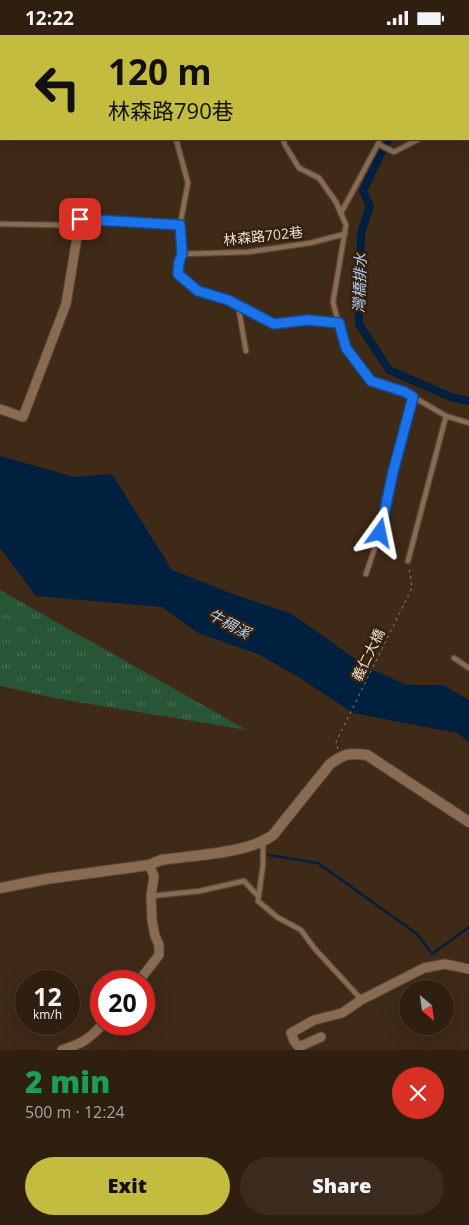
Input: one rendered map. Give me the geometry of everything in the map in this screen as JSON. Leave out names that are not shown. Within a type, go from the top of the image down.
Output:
[{"type":"street","points":[[0,409],[23,417],[66,304],[80,219]]},
{"type":"street","points":[[0,888],[46,879],[149,865],[161,860],[248,848],[264,842],[273,835],[330,764],[350,753],[367,755],[469,822]]},
{"type":"street","points":[[147,970],[159,955],[159,945],[152,920],[151,896],[154,876],[149,865]]},
{"type":"street","points":[[321,1037],[300,1047],[294,1041],[291,1033],[314,1020],[342,1013],[361,1000],[424,968],[445,963],[469,969]]},
{"type":"street","points":[[62,1050],[78,1045],[92,1035]]},
{"type":"lane","points":[[176,140],[188,183],[180,225],[182,254],[178,274],[198,291],[228,300],[274,324],[308,320],[339,323]]},
{"type":"lane","points":[[283,140],[299,168],[319,178],[336,202],[346,225],[333,302],[346,348],[371,381],[405,392],[446,416],[469,423]]},
{"type":"lane","points":[[341,213],[379,141],[394,152],[416,140]]},
{"type":"lane","points":[[0,224],[59,225],[80,219],[180,225]]},
{"type":"lane","name":"林森路702巷","points":[[182,254],[248,252],[310,243],[344,234]]},
{"type":"lane","points":[[238,305],[246,351]]},
{"type":"lane","points":[[366,574],[380,533],[393,472],[413,397]]},
{"type":"lane","points":[[408,561],[446,416]]},
{"type":"lane","points":[[454,658],[469,667]]},
{"type":"lane","points":[[264,842],[258,901],[277,917],[300,930],[361,1000]]},
{"type":"lane","points":[[151,896],[200,891],[244,881],[258,896]]},
{"type":"path","name":"義仁大橋","points":[[340,757],[336,742],[412,588],[408,561]]},
{"type":"green space","points":[[0,590],[247,730],[59,699],[0,686]]},
{"type":"water","name":"牛稠溪","points":[[0,456],[74,477],[112,474],[172,570],[233,594],[292,614],[368,668],[407,685],[443,685],[469,700],[469,742],[457,733],[353,713],[297,676],[258,654],[198,633],[162,607],[36,596],[0,548]]},
{"type":"waterway","name":"灣橋排水","points":[[388,140],[363,191],[370,206],[361,233],[359,324],[389,370],[451,397],[469,401]]},
{"type":"waterway","points":[[268,855],[318,863],[417,934],[432,954],[469,927]]},
{"type":"route","points":[[80,219],[180,225],[182,254],[178,274],[198,291],[228,300],[274,324],[308,320],[339,323],[346,348],[371,381],[405,392],[413,397],[393,472],[380,533]]}]
